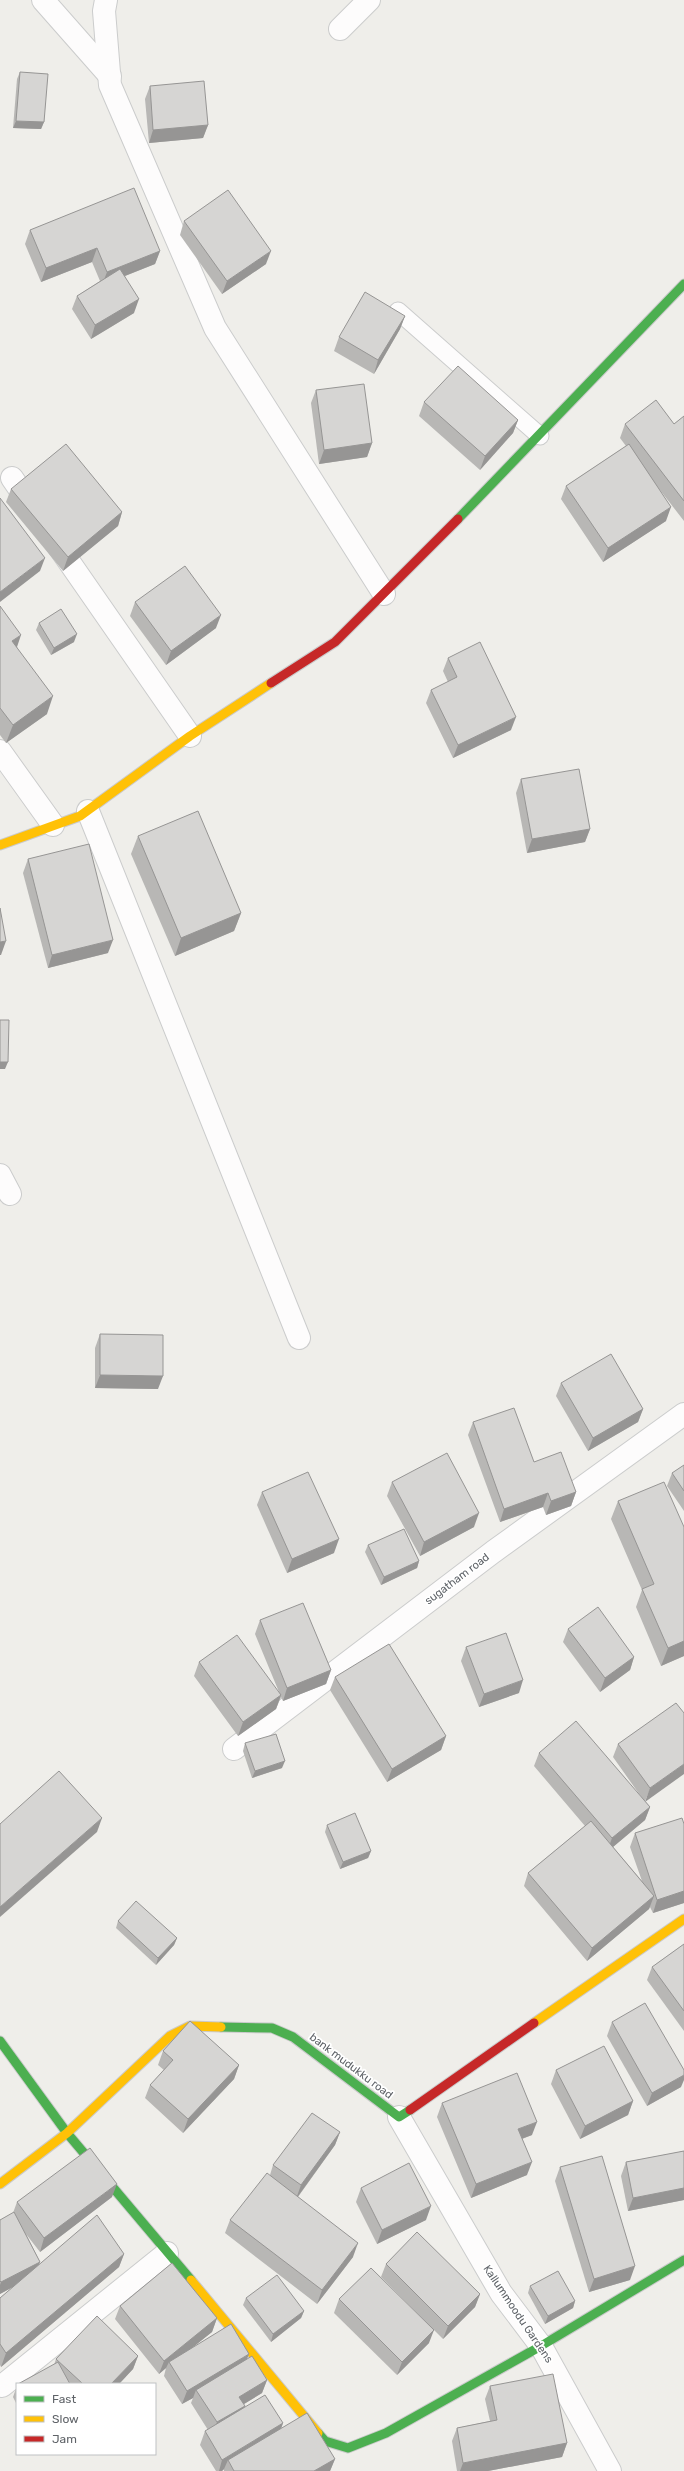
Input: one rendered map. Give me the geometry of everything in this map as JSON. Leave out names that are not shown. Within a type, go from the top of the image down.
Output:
[{"type":"street","points":[[43,0],[110,76]]},
{"type":"street","points":[[106,0],[104,11],[110,85],[215,328],[384,594]]},
{"type":"street","points":[[340,29],[369,0]]},
{"type":"street","points":[[0,845],[84,813],[190,736],[335,642],[540,436],[684,284]]},
{"type":"street","points":[[12,478],[190,736]]},
{"type":"street","points":[[0,751],[53,826]]},
{"type":"street","points":[[84,813],[299,1338]]},
{"type":"street","points":[[0,1175],[10,1194]]},
{"type":"street","name":"sugatham road","points":[[234,1749],[493,1552],[684,1414]]},
{"type":"street","points":[[399,2117],[684,1919]]},
{"type":"street","name":"bank mudukku road","points":[[0,2184],[67,2133],[170,2036],[190,2026],[272,2028],[293,2036],[399,2117]]},
{"type":"street","points":[[0,2041],[67,2133],[325,2441],[348,2448],[386,2433],[541,2346],[684,2260]]},
{"type":"street","name":"Kallummoodu Gardens","points":[[399,2117],[501,2293],[541,2346],[610,2471]]},
{"type":"street","points":[[2,2386],[168,2253]]},
{"type":"lane","points":[[398,311],[540,436]]},
{"type":"building","points":[[20,72],[48,74],[44,122],[16,121]]},
{"type":"building","points":[[204,81],[208,125],[153,130],[150,86]]},
{"type":"building","points":[[134,188],[160,251],[107,272],[97,248],[46,268],[30,230]]},
{"type":"building","points":[[228,190],[271,251],[227,281],[184,221]]},
{"type":"building","points":[[120,269],[139,299],[95,325],[77,296]]},
{"type":"building","points":[[365,292],[405,316],[378,360],[339,337]]},
{"type":"building","points":[[458,366],[518,420],[485,456],[424,402]]},
{"type":"building","points":[[364,384],[372,443],[324,450],[316,390]]},
{"type":"building","points":[[656,400],[674,424],[684,416],[684,501],[625,424]]},
{"type":"building","points":[[66,444],[122,512],[68,557],[11,489]]},
{"type":"building","points":[[629,444],[671,507],[608,548],[566,486]]},
{"type":"building","points":[[0,498],[45,558],[0,592]]},
{"type":"building","points":[[185,566],[221,615],[171,651],[135,602]]},
{"type":"building","points":[[0,606],[21,635],[12,641],[53,696],[13,725],[0,708]]},
{"type":"building","points":[[61,609],[77,634],[54,648],[39,623]]},
{"type":"building","points":[[480,642],[516,717],[458,745],[431,690],[457,677],[448,658]]},
{"type":"building","points":[[579,769],[590,829],[532,839],[521,779]]},
{"type":"building","points":[[198,811],[241,913],[181,938],[138,836]]},
{"type":"building","points":[[89,844],[113,940],[52,955],[28,859]]},
{"type":"building","points":[[0,908],[6,941],[0,942]]},
{"type":"building","points":[[0,1020],[9,1020],[8,1062],[0,1062]]},
{"type":"building","points":[[100,1334],[163,1335],[163,1376],[100,1375]]},
{"type":"building","points":[[611,1354],[643,1409],[593,1438],[561,1383]]},
{"type":"building","points":[[514,1408],[534,1462],[561,1452],[576,1492],[551,1501],[548,1493],[504,1509],[473,1422]]},
{"type":"building","points":[[447,1453],[479,1513],[424,1542],[392,1482]]},
{"type":"building","points":[[684,1465],[684,1491],[672,1473]]},
{"type":"building","points":[[308,1472],[339,1539],[292,1559],[262,1492]]},
{"type":"building","points":[[664,1482],[684,1527],[684,1641],[668,1648],[642,1589],[654,1584],[618,1501]]},
{"type":"building","points":[[404,1529],[419,1561],[384,1577],[368,1545]]},
{"type":"building","points":[[303,1603],[331,1670],[287,1688],[260,1620]]},
{"type":"building","points":[[598,1607],[634,1657],[605,1678],[568,1629]]},
{"type":"building","points":[[506,1633],[523,1680],[484,1694],[466,1647]]},
{"type":"building","points":[[237,1635],[281,1695],[243,1722],[199,1662]]},
{"type":"building","points":[[389,1644],[446,1736],[392,1769],[335,1677]]},
{"type":"building","points":[[676,1703],[684,1713],[684,1764],[650,1788],[618,1744]]},
{"type":"building","points":[[576,1721],[650,1807],[612,1838],[539,1753]]},
{"type":"building","points":[[276,1734],[285,1761],[255,1771],[245,1743]]},
{"type":"building","points":[[59,1771],[102,1818],[0,1907],[0,1824]]},
{"type":"building","points":[[355,1813],[371,1851],[343,1862],[327,1825]]},
{"type":"building","points":[[682,1818],[684,1824],[684,1891],[657,1900],[635,1833]]},
{"type":"building","points":[[591,1821],[654,1896],[592,1948],[528,1873]]},
{"type":"building","points":[[136,1901],[177,1938],[158,1958],[118,1921]]},
{"type":"building","points":[[684,1944],[684,2011],[652,1967]]},
{"type":"building","points":[[645,2003],[684,2070],[684,2075],[652,2093],[612,2022]]},
{"type":"building","points":[[190,2021],[239,2065],[188,2119],[150,2085],[173,2060],[163,2051]]},
{"type":"building","points":[[604,2046],[633,2101],[585,2126],[556,2070]]},
{"type":"building","points":[[517,2073],[537,2122],[518,2129],[532,2162],[476,2184],[442,2103]]},
{"type":"building","points":[[312,2113],[340,2132],[301,2185],[273,2165]]},
{"type":"building","points":[[90,2148],[117,2184],[44,2238],[17,2202]]},
{"type":"building","points":[[684,2151],[684,2188],[633,2198],[626,2162]]},
{"type":"building","points":[[602,2156],[635,2266],[594,2279],[560,2167]]},
{"type":"building","points":[[409,2163],[431,2206],[382,2230],[361,2188]]},
{"type":"building","points":[[267,2173],[358,2243],[322,2290],[230,2220]]},
{"type":"building","points":[[14,2212],[40,2262],[1,2282],[0,2220]]},
{"type":"building","points":[[97,2215],[124,2254],[6,2353],[0,2344],[0,2298]]},
{"type":"building","points":[[417,2232],[480,2294],[448,2326],[386,2264]]},
{"type":"building","points":[[172,2263],[217,2318],[164,2361],[120,2306]]},
{"type":"building","points":[[371,2268],[434,2330],[402,2362],[339,2299]]},
{"type":"building","points":[[558,2271],[575,2301],[548,2316],[530,2286]]},
{"type":"building","points":[[277,2275],[304,2311],[273,2334],[246,2298]]},
{"type":"building","points":[[97,2316],[138,2356],[112,2383],[82,2383],[56,2359]]},
{"type":"building","points":[[231,2324],[249,2354],[187,2391],[169,2362]]},
{"type":"building","points":[[252,2356],[267,2380],[239,2397],[245,2406],[217,2422],[196,2390]]},
{"type":"building","points":[[58,2362],[69,2383],[20,2383]]},
{"type":"building","points":[[553,2374],[567,2443],[463,2463],[457,2428],[497,2420],[490,2386]]},
{"type":"building","points":[[265,2395],[283,2423],[222,2460],[205,2431]]},
{"type":"building","points":[[307,2413],[335,2459],[314,2471],[234,2471],[228,2460]]},
{"type":"traffic: fast","points":[[458,519],[684,284]]},
{"type":"traffic: fast","points":[[221,2027],[272,2028],[293,2037],[399,2117],[410,2110]]},
{"type":"traffic: fast","points":[[0,2041],[67,2133],[191,2280]]},
{"type":"traffic: fast","points":[[318,2433],[325,2441],[348,2448],[386,2433],[541,2346],[684,2260]]},
{"type":"traffic: slow","points":[[0,845],[80,816],[190,736],[271,683]]},
{"type":"traffic: slow","points":[[534,2023],[684,1919]]},
{"type":"traffic: slow","points":[[0,2184],[67,2133],[170,2036],[190,2026],[221,2027]]},
{"type":"traffic: slow","points":[[191,2280],[318,2433]]},
{"type":"traffic: jam","points":[[271,683],[335,642],[458,519]]},
{"type":"traffic: jam","points":[[410,2110],[534,2023]]}]
